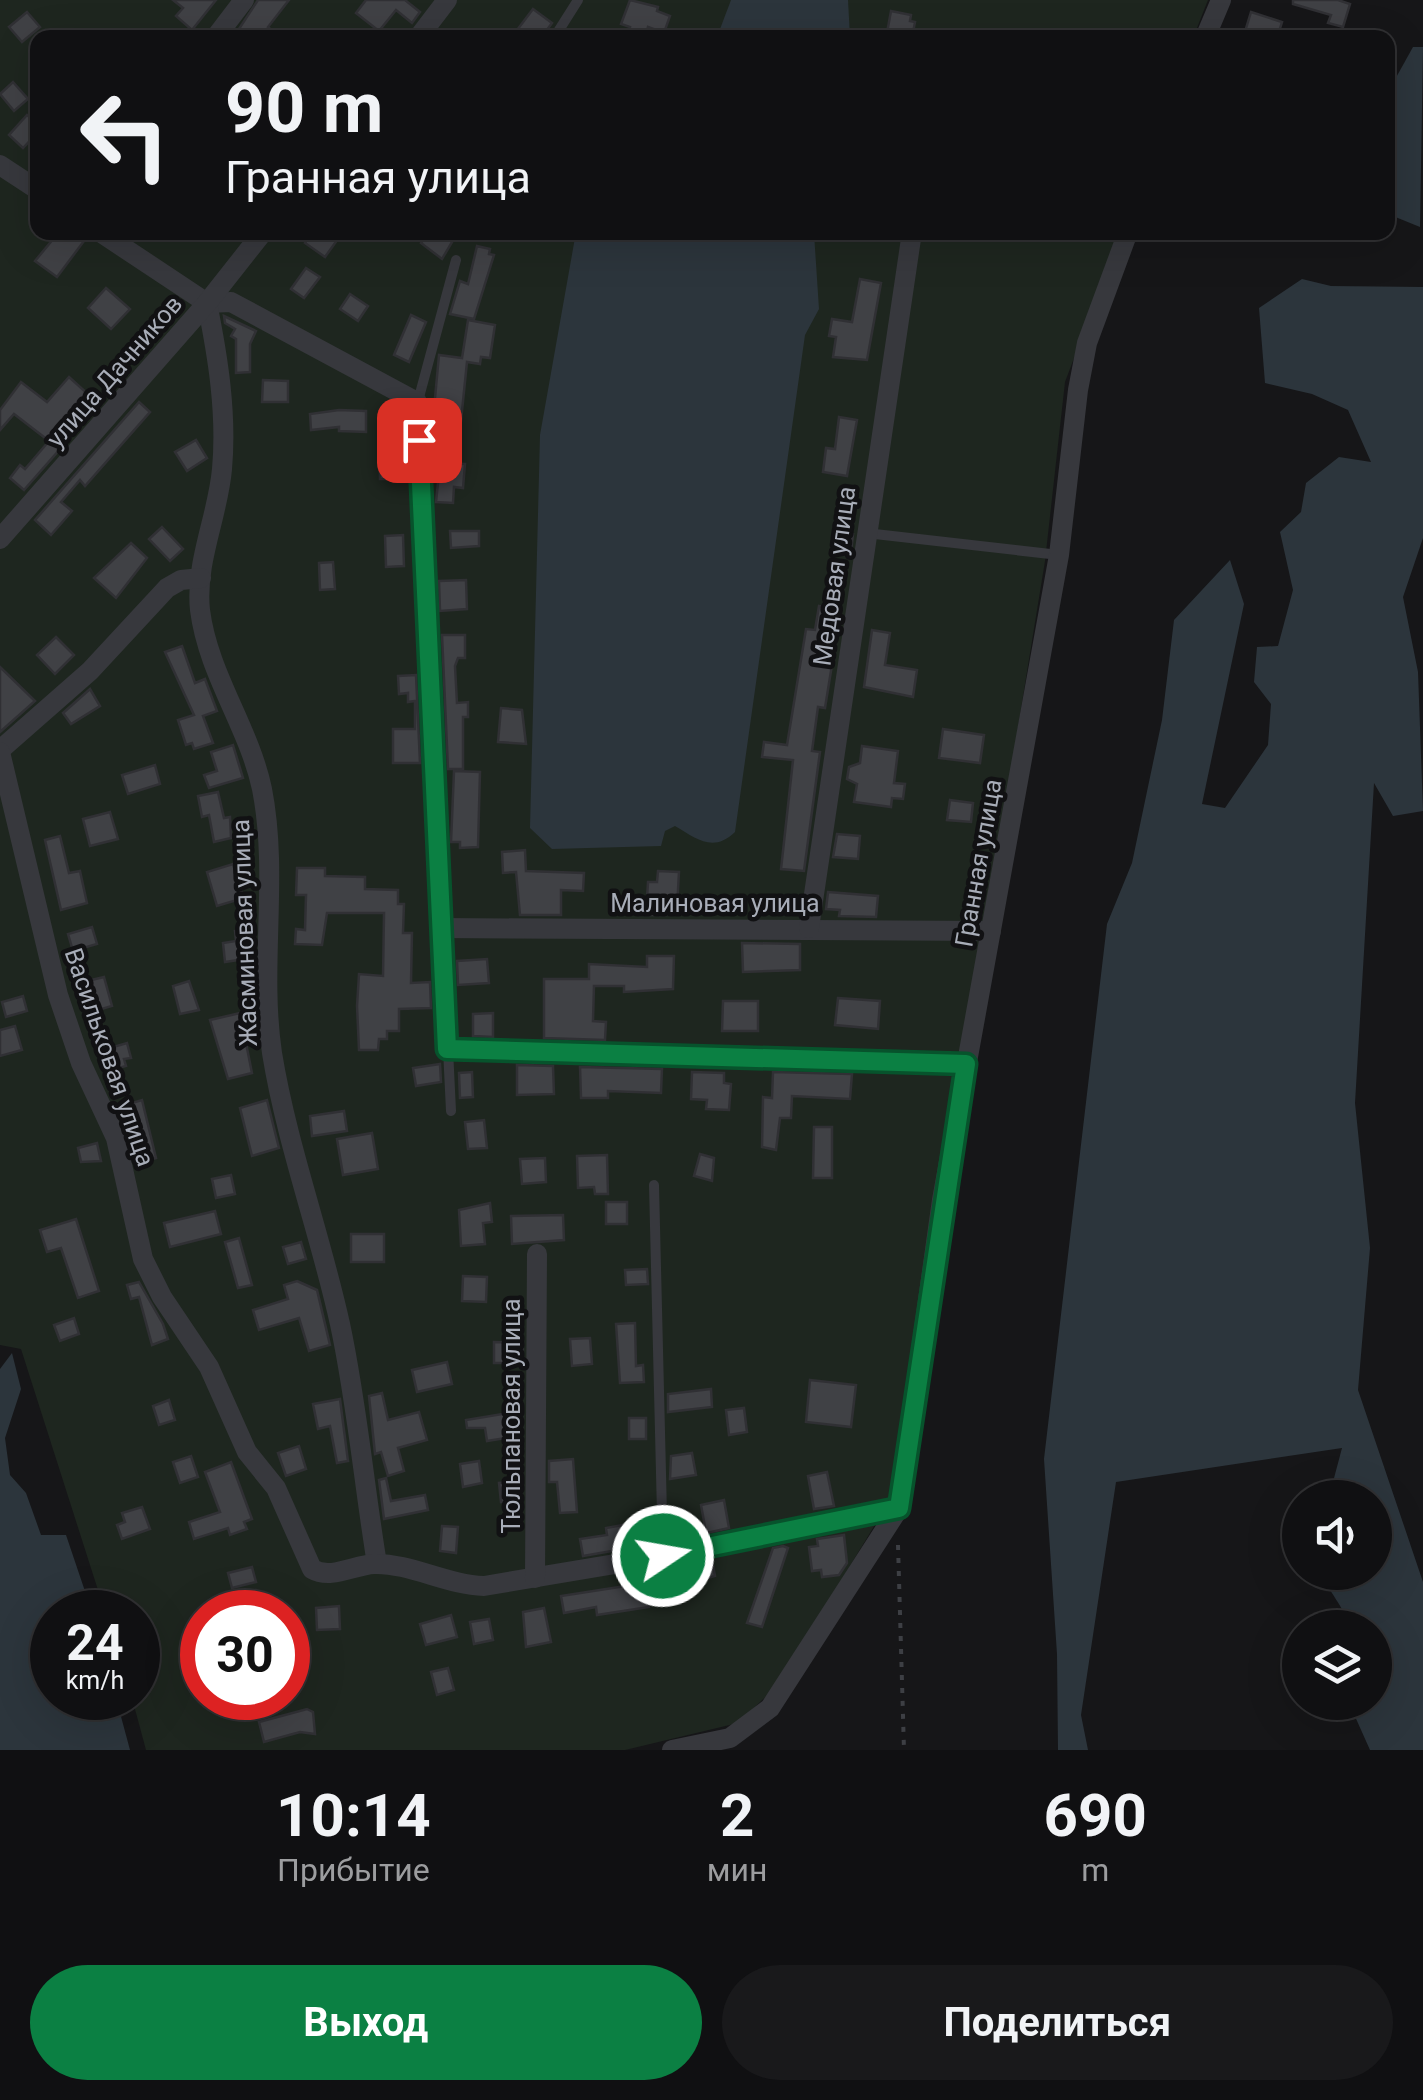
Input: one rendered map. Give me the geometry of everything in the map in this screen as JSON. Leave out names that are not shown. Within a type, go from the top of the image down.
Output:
[{"type":"street","points":[[221,30],[244,0]]},
{"type":"street","points":[[424,30],[448,0]]},
{"type":"street","points":[[1209,30],[1222,0]]},
{"type":"street","points":[[0,165],[30,185]]},
{"type":"street","points":[[112,240],[207,303],[231,302],[418,402],[439,928],[448,1050],[966,1064]]},
{"type":"street","name":"улица Дачников","points":[[0,539],[207,303],[257,240]]},
{"type":"street","name":"Медовая улица","points":[[808,928],[911,240]]},
{"type":"street","name":"Гранная улица","points":[[899,1508],[966,1064],[1059,555],[1088,343],[1125,240]]},
{"type":"street","name":"Жасминовая улица","points":[[207,303],[218,356],[223,442],[222,471],[201,578],[200,611],[218,679],[254,758],[262,787],[271,848],[268,932],[272,1048],[340,1326],[376,1564]]},
{"type":"street","name":"Васильковая улица","points":[[201,578],[180,580],[166,588],[90,671],[0,751],[58,995],[81,1063],[116,1138],[150,1278],[209,1367],[241,1441],[276,1488],[312,1569],[318,1573],[376,1564]]},
{"type":"street","name":"Малиновая улица","points":[[439,928],[991,931]]},
{"type":"street","name":"Тюльпановая улица","points":[[535,1578],[537,1254]]},
{"type":"street","points":[[376,1564],[460,1586],[535,1578],[899,1508]]},
{"type":"street","points":[[672,1750],[730,1738],[770,1708],[899,1508]]},
{"type":"lane","points":[[559,30],[578,0]]},
{"type":"lane","points":[[418,402],[456,260]]},
{"type":"lane","points":[[865,532],[1059,555]]},
{"type":"lane","points":[[448,1050],[451,1110]]},
{"type":"lane","points":[[654,1185],[663,1556]]},
{"type":"path","points":[[898,1542],[904,1750]]},
{"type":"shaded area","points":[[0,0],[1208,0],[1196,30],[30,30],[30,240],[1118,240],[1065,382],[1045,561],[893,1495],[777,1686],[738,1723],[625,1750],[146,1750],[138,1720],[160,1720],[160,1590],[98,1590],[21,1349],[0,1345]]},
{"type":"shaded area","points":[[731,0],[848,0],[850,30],[720,30]]},
{"type":"shaded area","points":[[1413,47],[1423,47],[1420,227],[1395,217],[1395,79]]},
{"type":"shaded area","points":[[575,240],[814,240],[819,309],[805,335],[735,832],[719,842],[705,842],[675,826],[665,831],[661,846],[552,849],[530,828],[540,435]]},
{"type":"shaded area","points":[[1302,279],[1331,286],[1423,287],[1423,538],[1403,597],[1418,672],[1423,811],[1393,816],[1374,783],[1355,1103],[1370,1248],[1358,1390],[1388,1480],[1334,1480],[1342,1448],[1116,1482],[1081,1715],[1088,1750],[1058,1750],[1057,1654],[1044,1459],[1107,924],[1132,863],[1162,720],[1174,620],[1230,560],[1244,604],[1202,804],[1225,808],[1268,745],[1271,704],[1254,682],[1257,647],[1278,646],[1293,590],[1280,532],[1301,512],[1306,483],[1339,457],[1371,462],[1348,410],[1312,394],[1265,383],[1259,308]]},
{"type":"shaded area","points":[[12,1353],[21,1389],[5,1438],[10,1475],[26,1493],[41,1535],[66,1535],[85,1590],[30,1590],[30,1720],[122,1720],[130,1750],[0,1750],[0,1369]]},
{"type":"shaded area","points":[[1392,1490],[1423,1582],[1423,1750],[1370,1750],[1357,1720],[1392,1720],[1392,1610],[1342,1610],[1331,1590],[1392,1590]]},
{"type":"building","points":[[173,0],[216,0],[192,30],[176,16],[183,8]]},
{"type":"building","points":[[258,0],[289,0],[268,27],[271,30],[238,30]]},
{"type":"building","points":[[366,0],[405,0],[420,12],[412,23],[396,10],[380,30],[356,13]]},
{"type":"building","points":[[630,0],[658,7],[657,11],[670,16],[665,30],[629,30],[621,24]]},
{"type":"building","points":[[1293,0],[1338,0],[1350,4],[1343,27],[1328,23],[1331,15],[1293,4]]},
{"type":"building","points":[[533,9],[552,23],[547,30],[517,30]]},
{"type":"building","points":[[891,11],[911,15],[910,21],[915,22],[914,30],[887,30]]},
{"type":"building","points":[[27,12],[40,27],[30,30],[22,42],[9,27]]},
{"type":"building","points":[[1251,12],[1282,22],[1280,30],[1246,30]]},
{"type":"building","points":[[13,82],[28,99],[14,111],[0,94]]},
{"type":"building","points":[[27,115],[30,117],[30,141],[23,148],[9,135]]},
{"type":"building","points":[[52,240],[85,240],[57,277],[35,261]]},
{"type":"building","points":[[307,240],[337,240],[325,257],[305,243]]},
{"type":"building","points":[[423,240],[453,240],[442,259],[421,243]]},
{"type":"building","points":[[477,246],[490,249],[489,254],[494,255],[474,319],[450,314],[460,281],[468,284]]},
{"type":"building","points":[[306,268],[320,277],[304,298],[291,289]]},
{"type":"building","points":[[860,279],[881,283],[867,360],[833,357],[836,337],[829,336],[832,319],[852,322]]},
{"type":"building","points":[[106,288],[130,309],[111,329],[88,308]]},
{"type":"building","points":[[350,294],[368,306],[358,321],[340,309]]},
{"type":"building","points":[[411,315],[426,322],[409,362],[394,355]]},
{"type":"building","points":[[224,316],[256,331],[250,344],[250,372],[236,373],[236,339],[231,336],[235,329],[225,323]]},
{"type":"building","points":[[468,320],[495,325],[490,358],[481,357],[480,364],[467,362],[460,431],[432,430],[439,355],[462,358]]},
{"type":"building","points":[[69,377],[89,395],[65,423],[75,432],[24,490],[10,478],[20,465],[25,469],[49,441],[14,414],[0,430],[0,410],[21,382],[47,402]]},
{"type":"building","points":[[263,380],[288,381],[288,402],[262,402]]},
{"type":"building","points":[[139,402],[150,412],[85,486],[80,480],[61,502],[72,511],[51,535],[35,520]]},
{"type":"building","points":[[366,411],[366,432],[339,431],[339,427],[311,430],[310,414]]},
{"type":"building","points":[[839,417],[857,420],[847,476],[823,472],[826,448],[835,449]]},
{"type":"building","points":[[379,437],[398,437],[398,447],[406,456],[399,463],[399,479],[380,479]]},
{"type":"building","points":[[196,440],[207,458],[187,471],[175,452]]},
{"type":"building","points":[[440,463],[465,464],[463,488],[454,487],[453,503],[436,502]]},
{"type":"building","points":[[162,527],[183,549],[170,561],[149,539]]},
{"type":"building","points":[[450,531],[479,531],[479,546],[451,548]]},
{"type":"building","points":[[834,532],[853,534],[851,552],[832,550]]},
{"type":"building","points":[[403,535],[404,566],[386,567],[385,536]]},
{"type":"building","points":[[131,543],[147,558],[116,598],[94,578]]},
{"type":"building","points":[[333,562],[335,589],[320,590],[319,563]]},
{"type":"building","points":[[466,580],[467,609],[440,611],[439,581]]},
{"type":"building","points":[[819,606],[832,608],[829,633],[837,634],[825,708],[818,707],[812,751],[820,752],[804,871],[781,869],[793,760],[762,757],[764,742],[787,745],[806,629],[815,630]]},
{"type":"building","points":[[872,630],[890,633],[885,665],[917,670],[913,697],[864,687]]},
{"type":"building","points":[[442,635],[465,635],[465,658],[458,658],[455,666],[457,703],[468,702],[468,717],[463,717],[463,769],[448,769]]},
{"type":"building","points":[[56,637],[74,655],[55,674],[37,655]]},
{"type":"building","points":[[182,646],[195,683],[205,679],[217,711],[203,716],[213,743],[194,749],[192,743],[186,745],[178,720],[194,715],[165,652]]},
{"type":"building","points":[[0,667],[35,701],[0,732]]},
{"type":"building","points":[[416,675],[420,763],[393,763],[393,729],[415,729],[415,701],[408,702],[408,693],[399,694],[398,676]]},
{"type":"building","points":[[90,689],[100,706],[71,724],[63,713]]},
{"type":"building","points":[[501,708],[522,710],[526,744],[498,742]]},
{"type":"building","points":[[943,729],[984,735],[980,763],[939,758]]},
{"type":"building","points":[[233,745],[243,778],[209,788],[204,775],[217,771],[211,752]]},
{"type":"building","points":[[862,746],[898,751],[894,783],[905,784],[903,799],[892,798],[891,807],[854,802],[857,784],[847,779],[849,767],[860,763]]},
{"type":"building","points":[[155,765],[160,784],[128,794],[122,775]]},
{"type":"building","points":[[454,771],[480,772],[478,847],[460,848],[460,842],[451,842]]},
{"type":"building","points":[[218,792],[224,818],[230,817],[231,838],[214,842],[209,815],[202,817],[198,796]]},
{"type":"building","points":[[950,800],[973,803],[971,822],[947,820]]},
{"type":"building","points":[[110,812],[118,839],[90,846],[83,819]]},
{"type":"building","points":[[837,834],[860,836],[858,859],[833,857]]},
{"type":"building","points":[[60,836],[69,873],[80,871],[87,903],[61,910],[45,840]]},
{"type":"building","points":[[525,850],[526,871],[584,873],[583,891],[561,890],[561,915],[520,915],[516,872],[503,873],[502,852]]},
{"type":"building","points":[[233,864],[244,898],[217,906],[207,872]]},
{"type":"building","points":[[297,868],[325,868],[325,876],[365,877],[365,889],[398,890],[398,904],[404,904],[403,933],[412,933],[411,983],[430,982],[431,1008],[399,1009],[399,1031],[387,1031],[387,1039],[379,1039],[378,1050],[359,1050],[357,1006],[359,974],[383,976],[384,913],[327,913],[322,945],[295,944],[296,929],[305,930],[306,895],[296,895]]},
{"type":"building","points":[[658,871],[679,872],[677,909],[666,908],[666,915],[646,915],[648,882],[657,882]]},
{"type":"building","points":[[828,892],[878,896],[876,917],[839,916],[840,910],[826,909]]},
{"type":"building","points":[[92,927],[97,944],[73,951],[68,934]]},
{"type":"building","points":[[254,928],[254,944],[243,946],[245,959],[225,962],[223,943],[236,941],[235,931]]},
{"type":"building","points":[[742,943],[800,944],[800,970],[743,972]]},
{"type":"building","points":[[647,956],[674,956],[673,989],[624,992],[624,986],[594,986],[593,1021],[606,1022],[605,1040],[544,1038],[544,979],[589,979],[589,964],[647,967]]},
{"type":"building","points":[[487,959],[489,983],[458,985],[457,961]]},
{"type":"building","points":[[104,977],[112,1006],[95,1011],[87,981]]},
{"type":"building","points":[[189,981],[199,1010],[180,1014],[173,986]]},
{"type":"building","points":[[23,996],[27,1011],[6,1017],[2,1002]]},
{"type":"building","points":[[838,998],[880,1001],[878,1029],[835,1025]]},
{"type":"building","points":[[723,1001],[758,1001],[758,1031],[722,1031]]},
{"type":"building","points":[[240,1013],[252,1073],[228,1079],[210,1020]]},
{"type":"building","points":[[493,1013],[493,1037],[473,1036],[473,1014]]},
{"type":"building","points":[[15,1026],[22,1050],[0,1056],[0,1030]]},
{"type":"building","points":[[127,1043],[131,1058],[124,1059],[126,1066],[112,1070],[106,1049]]},
{"type":"building","points":[[440,1064],[441,1082],[416,1086],[413,1068]]},
{"type":"building","points":[[517,1065],[553,1066],[554,1094],[517,1095]]},
{"type":"building","points":[[580,1067],[662,1069],[661,1093],[608,1091],[608,1098],[581,1098]]},
{"type":"building","points":[[472,1072],[473,1097],[460,1098],[459,1073]]},
{"type":"building","points":[[692,1072],[724,1073],[724,1083],[731,1084],[729,1110],[706,1109],[707,1100],[691,1099]]},
{"type":"building","points":[[773,1072],[852,1074],[850,1099],[792,1096],[791,1118],[780,1118],[776,1150],[762,1147],[763,1097],[772,1098]]},
{"type":"building","points":[[142,1100],[156,1158],[139,1162],[125,1105]]},
{"type":"building","points":[[267,1100],[279,1148],[252,1156],[240,1108]]},
{"type":"building","points":[[344,1111],[347,1131],[312,1136],[310,1116]]},
{"type":"building","points":[[484,1120],[487,1148],[468,1149],[465,1122]]},
{"type":"building","points":[[814,1127],[832,1127],[832,1178],[813,1178]]},
{"type":"building","points":[[372,1133],[378,1169],[343,1175],[337,1139]]},
{"type":"building","points":[[97,1143],[101,1161],[81,1162],[78,1148]]},
{"type":"building","points":[[700,1154],[714,1158],[712,1181],[694,1176]]},
{"type":"building","points":[[607,1155],[608,1194],[595,1194],[594,1187],[578,1188],[577,1156]]},
{"type":"building","points":[[545,1158],[546,1182],[522,1184],[520,1159]]},
{"type":"building","points":[[231,1175],[235,1194],[216,1198],[212,1179]]},
{"type":"building","points":[[606,1202],[627,1202],[627,1224],[606,1224]]},
{"type":"building","points":[[490,1203],[492,1222],[483,1223],[485,1244],[461,1246],[459,1210]]},
{"type":"building","points":[[215,1211],[221,1234],[170,1247],[164,1223]]},
{"type":"building","points":[[563,1215],[564,1240],[512,1244],[511,1216]]},
{"type":"building","points":[[76,1219],[99,1291],[78,1298],[61,1248],[47,1252],[40,1230]]},
{"type":"building","points":[[351,1234],[384,1234],[384,1262],[351,1262]]},
{"type":"building","points":[[239,1238],[252,1285],[238,1288],[225,1242]]},
{"type":"building","points":[[301,1242],[306,1259],[288,1264],[283,1247]]},
{"type":"building","points":[[647,1269],[648,1284],[626,1285],[625,1270]]},
{"type":"building","points":[[463,1276],[487,1277],[486,1302],[462,1301]]},
{"type":"building","points":[[297,1281],[317,1290],[330,1345],[309,1351],[299,1318],[259,1330],[253,1310],[288,1299],[284,1285]]},
{"type":"building","points":[[139,1282],[168,1339],[152,1345],[139,1297],[131,1299],[127,1285]]},
{"type":"building","points":[[74,1318],[79,1334],[60,1341],[54,1325]]},
{"type":"building","points":[[635,1323],[636,1366],[643,1365],[644,1382],[620,1383],[616,1324]]},
{"type":"building","points":[[590,1338],[592,1364],[572,1366],[570,1339]]},
{"type":"building","points":[[494,1342],[523,1343],[522,1363],[494,1363]]},
{"type":"building","points":[[447,1362],[452,1384],[417,1392],[412,1370]]},
{"type":"building","points":[[810,1380],[856,1385],[851,1427],[806,1422]]},
{"type":"building","points":[[711,1389],[712,1407],[668,1412],[668,1394]]},
{"type":"building","points":[[382,1393],[388,1420],[419,1412],[427,1440],[398,1448],[404,1471],[388,1476],[381,1452],[375,1454],[369,1396]]},
{"type":"building","points":[[340,1399],[348,1461],[337,1463],[330,1426],[318,1429],[313,1404]]},
{"type":"building","points":[[169,1400],[175,1420],[159,1425],[153,1406]]},
{"type":"building","points":[[514,1404],[522,1404],[522,1427],[505,1428],[506,1438],[487,1441],[485,1428],[467,1428],[466,1420],[514,1412]]},
{"type":"building","points":[[744,1408],[747,1432],[729,1435],[726,1410]]},
{"type":"building","points":[[629,1418],[646,1418],[646,1439],[629,1439]]},
{"type":"building","points":[[299,1446],[306,1469],[286,1476],[278,1453]]},
{"type":"building","points":[[692,1453],[696,1475],[670,1479],[671,1456]]},
{"type":"building","points":[[191,1456],[198,1477],[180,1483],[173,1462]]},
{"type":"building","points":[[573,1459],[577,1512],[560,1513],[557,1482],[549,1482],[549,1461]]},
{"type":"building","points":[[479,1461],[482,1483],[463,1487],[460,1464]]},
{"type":"building","points":[[231,1462],[252,1519],[244,1522],[247,1529],[230,1535],[228,1528],[194,1539],[189,1522],[220,1512],[205,1472]]},
{"type":"building","points":[[827,1472],[834,1506],[814,1509],[808,1476]]},
{"type":"building","points":[[386,1478],[391,1501],[425,1495],[428,1510],[384,1519],[379,1480]]},
{"type":"building","points":[[521,1481],[522,1499],[501,1502],[499,1483]]},
{"type":"building","points":[[724,1500],[729,1528],[693,1536],[691,1530],[705,1527],[701,1505]]},
{"type":"building","points":[[142,1507],[150,1529],[122,1539],[117,1525],[125,1522],[122,1513]]},
{"type":"building","points":[[634,1523],[636,1539],[627,1541],[629,1548],[583,1556],[580,1539],[607,1535],[606,1528]]},
{"type":"building","points":[[442,1526],[458,1527],[456,1553],[440,1551]]},
{"type":"building","points":[[844,1535],[847,1563],[839,1575],[822,1577],[821,1570],[812,1571],[809,1547],[818,1546],[817,1539]]},
{"type":"building","points":[[773,1548],[788,1548],[762,1627],[747,1623]]},
{"type":"building","points":[[712,1560],[715,1576],[669,1590],[666,1572]]},
{"type":"building","points":[[252,1567],[256,1582],[232,1588],[228,1573]]},
{"type":"building","points":[[645,1583],[649,1607],[597,1615],[596,1607],[564,1613],[561,1596]]},
{"type":"building","points":[[339,1606],[340,1629],[317,1630],[316,1608]]},
{"type":"building","points":[[544,1608],[551,1642],[526,1647],[523,1612]]},
{"type":"building","points":[[451,1615],[457,1637],[426,1645],[420,1624]]},
{"type":"building","points":[[489,1619],[493,1640],[474,1644],[470,1622]]},
{"type":"building","points":[[448,1668],[454,1690],[437,1695],[431,1672]]},
{"type":"building","points":[[310,1710],[315,1734],[300,1732],[264,1742],[259,1722],[310,1720]]},
{"type":"route","points":[[419,440],[447,1049],[966,1064],[942,1200],[899,1508],[663,1556]]}]
